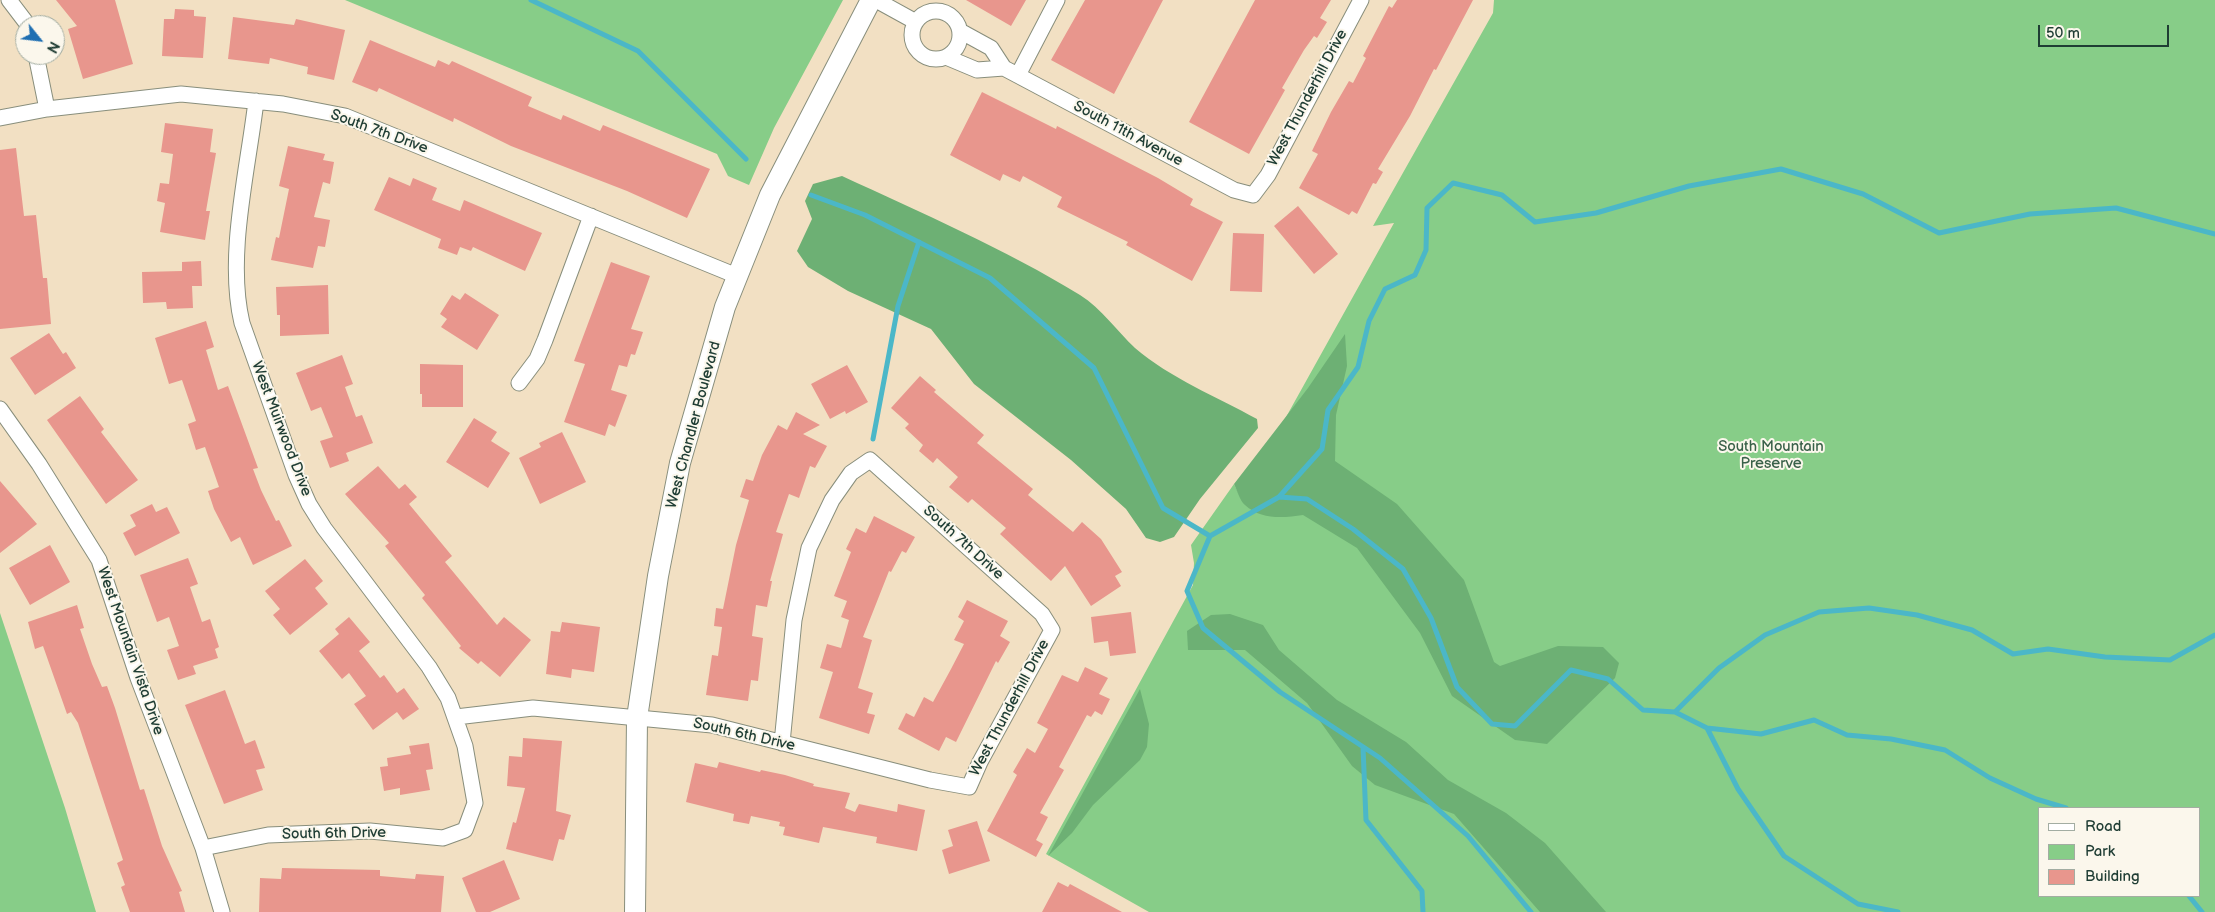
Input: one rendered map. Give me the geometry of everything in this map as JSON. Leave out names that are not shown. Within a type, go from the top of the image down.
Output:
[{"type":"main road","name":"West Chandler Boulevard","points":[[635,912],[637,718],[658,576],[680,463],[726,307],[770,195],[871,0]]},
{"type":"street","points":[[9,0],[20,15]]},
{"type":"street","points":[[876,0],[916,22],[912,36],[918,51],[930,59],[946,57],[977,70],[1011,72],[1057,0]]},
{"type":"street","name":"West Thunderhill Drive","points":[[1253,195],[1268,175],[1361,0]]},
{"type":"street","name":"South 11th Avenue","points":[[916,22],[928,13],[941,11],[954,18],[960,31],[991,48],[1011,72],[1234,190],[1253,195]]},
{"type":"street","points":[[946,57],[956,49],[960,31]]},
{"type":"street","points":[[38,65],[47,110]]},
{"type":"street","name":"South 7th Drive","points":[[0,118],[47,110],[181,94],[256,101],[345,116],[737,276]]},
{"type":"street","name":"West Muirwood Drive","points":[[256,101],[236,249],[237,302],[242,323],[296,475],[309,504],[324,528],[429,667],[448,698],[465,746],[475,803],[465,830]]},
{"type":"street","points":[[519,383],[537,360],[546,340],[590,216]]},
{"type":"street","name":"West Mountain Vista Drive","points":[[0,409],[39,464],[99,560],[138,678],[203,848],[222,912]]},
{"type":"street","name":"South 7th Drive","points":[[782,743],[794,620],[809,548],[832,500],[851,473],[870,460],[1042,614],[1052,630]]},
{"type":"street","name":"West Thunderhill Drive","points":[[968,787],[1052,630]]},
{"type":"street","name":"South 6th Drive","points":[[456,717],[533,708],[712,725],[968,787]]},
{"type":"street","name":"South 6th Drive","points":[[203,848],[268,835],[370,831],[443,838],[465,830]]},
{"type":"green space","points":[[345,0],[843,0],[774,128],[749,185],[728,176],[717,154]]},
{"type":"green space","name":"South Mountain Preserve","points":[[1494,0],[2215,0],[2215,912],[1149,912],[1046,854],[1193,585],[1194,563],[1191,545],[1234,484],[1241,498],[1394,223],[1373,226],[1493,13]]},
{"type":"green space","points":[[842,176],[963,232],[1052,278],[1088,301],[1135,348],[1163,369],[1257,419],[1258,428],[1200,499],[1174,537],[1160,542],[1146,538],[1126,509],[1071,460],[974,384],[931,329],[848,291],[808,267],[797,251],[812,219],[805,201],[813,184]]},
{"type":"green space","points":[[1345,334],[1347,366],[1336,415],[1335,461],[1397,504],[1464,580],[1494,662],[1500,666],[1558,646],[1603,647],[1619,663],[1615,678],[1547,744],[1515,740],[1452,696],[1420,633],[1357,548],[1303,515],[1288,517],[1265,516],[1251,510],[1240,498],[1234,484],[1308,388]]},
{"type":"green space","points":[[0,613],[65,808],[96,912],[0,912]]},
{"type":"green space","points":[[1230,614],[1263,625],[1279,650],[1337,700],[1406,742],[1448,780],[1506,813],[1545,843],[1606,912],[1540,912],[1454,814],[1375,785],[1352,766],[1307,703],[1245,650],[1188,650],[1187,631],[1211,615]]},
{"type":"green space","points":[[1140,689],[1149,724],[1147,747],[1140,760],[1093,805],[1072,833],[1048,856]]},
{"type":"building","points":[[56,0],[115,0],[133,64],[83,79],[68,29],[77,26]]},
{"type":"building","points":[[966,0],[1026,0],[1011,26]]},
{"type":"building","points":[[1085,0],[1163,0],[1114,94],[1051,60]]},
{"type":"building","points":[[1255,0],[1331,0],[1320,18],[1327,22],[1317,38],[1314,36],[1304,50],[1282,88],[1285,90],[1249,154],[1189,122]]},
{"type":"building","points":[[1397,0],[1473,0],[1436,70],[1434,69],[1410,116],[1378,169],[1383,172],[1376,184],[1373,183],[1357,214],[1352,211],[1349,215],[1299,188],[1318,154],[1312,151],[1331,112],[1349,81],[1353,83],[1366,58],[1363,56],[1389,6],[1392,8]]},
{"type":"building","points":[[175,9],[194,10],[194,16],[206,17],[203,58],[162,56],[164,19],[174,19]]},
{"type":"building","points":[[233,17],[294,25],[296,19],[345,30],[334,80],[307,74],[308,67],[270,58],[269,64],[228,59]]},
{"type":"building","points":[[370,40],[435,67],[438,60],[449,65],[452,61],[532,97],[528,106],[561,120],[563,115],[600,131],[603,125],[710,169],[687,218],[627,191],[511,146],[454,118],[453,122],[379,88],[377,92],[352,82]]},
{"type":"building","points":[[982,92],[1056,129],[1057,126],[1158,178],[1193,199],[1190,205],[1223,222],[1192,281],[1126,245],[1128,242],[1057,207],[1062,197],[1023,176],[1020,182],[1003,174],[1000,181],[950,155]]},
{"type":"building","points":[[165,123],[213,129],[210,152],[216,153],[206,211],[210,211],[205,240],[160,232],[165,203],[157,201],[160,183],[169,184],[173,154],[161,152]]},
{"type":"building","points":[[288,146],[325,154],[323,160],[334,162],[330,184],[323,182],[314,217],[330,220],[325,247],[318,246],[313,268],[271,260],[276,237],[279,238],[289,189],[279,186]]},
{"type":"building","points":[[16,148],[24,216],[36,215],[43,278],[47,278],[51,324],[0,329],[0,150]]},
{"type":"building","points":[[389,177],[410,186],[413,178],[437,188],[432,200],[460,211],[464,200],[542,233],[525,271],[473,247],[471,251],[460,247],[457,255],[438,248],[441,239],[374,210]]},
{"type":"building","points":[[1298,206],[1338,254],[1314,274],[1274,226]]},
{"type":"building","points":[[1233,233],[1264,234],[1262,292],[1230,291]]},
{"type":"building","points":[[201,261],[202,286],[192,286],[193,308],[167,309],[166,302],[143,303],[142,272],[182,271],[182,262]]},
{"type":"building","points":[[611,262],[650,276],[631,329],[643,332],[635,355],[631,354],[627,367],[619,365],[611,390],[627,395],[615,427],[609,424],[605,436],[564,422],[585,364],[574,361]]},
{"type":"building","points":[[328,285],[329,334],[280,336],[280,315],[277,315],[276,287]]},
{"type":"building","points":[[465,293],[499,315],[477,350],[441,327],[447,319],[440,314],[452,295],[460,300]]},
{"type":"building","points":[[206,321],[214,347],[206,350],[218,390],[228,386],[258,468],[253,469],[261,490],[276,521],[279,520],[292,546],[253,565],[240,537],[231,542],[214,509],[208,491],[219,487],[205,447],[196,450],[188,424],[196,421],[182,380],[169,384],[155,338]]},
{"type":"building","points":[[49,333],[63,354],[66,352],[76,368],[35,395],[10,358]]},
{"type":"building","points":[[342,355],[353,384],[345,387],[356,417],[362,415],[373,443],[346,453],[349,461],[330,468],[320,441],[333,437],[321,407],[311,411],[296,373]]},
{"type":"building","points":[[420,364],[463,365],[463,407],[422,407]]},
{"type":"building","points":[[847,365],[868,402],[846,414],[845,411],[830,419],[811,384]]},
{"type":"building","points":[[920,376],[936,390],[934,392],[984,435],[977,443],[1033,489],[1028,495],[1073,532],[1082,522],[1101,539],[1122,572],[1115,576],[1121,586],[1091,606],[1065,566],[1051,581],[1000,534],[1006,528],[972,499],[968,503],[949,487],[958,477],[937,458],[933,463],[919,451],[923,445],[905,428],[909,424],[891,408]]},
{"type":"building","points":[[80,396],[104,429],[101,432],[138,480],[106,504],[47,420]]},
{"type":"building","points":[[796,412],[820,425],[803,434],[827,446],[815,468],[810,466],[799,498],[789,494],[776,532],[783,534],[770,581],[772,581],[767,607],[756,605],[752,636],[763,638],[758,681],[751,680],[748,701],[706,695],[712,655],[718,656],[722,627],[714,626],[716,608],[723,609],[736,545],[749,500],[740,497],[746,479],[753,481],[762,455],[778,425],[787,430]]},
{"type":"building","points":[[474,418],[497,432],[491,441],[510,453],[488,488],[446,462]]},
{"type":"building","points":[[562,432],[586,482],[540,504],[519,458],[541,447],[539,443]]},
{"type":"building","points":[[378,466],[399,489],[405,484],[417,497],[409,504],[452,556],[445,562],[497,625],[504,617],[531,640],[500,677],[481,661],[478,664],[459,648],[461,646],[422,598],[425,595],[385,546],[389,543],[345,494]]},
{"type":"building","points":[[0,481],[37,524],[0,553]]},
{"type":"building","points":[[152,504],[156,512],[167,507],[180,533],[135,556],[123,533],[136,526],[130,515]]},
{"type":"building","points":[[874,516],[915,537],[906,553],[902,551],[891,572],[889,571],[863,637],[872,640],[858,688],[873,693],[867,713],[875,715],[869,734],[819,718],[833,672],[820,668],[827,644],[841,648],[849,620],[841,617],[847,601],[834,596],[851,552],[846,549],[856,528],[866,533]]},
{"type":"building","points":[[50,545],[70,582],[30,605],[9,568]]},
{"type":"building","points":[[188,558],[198,584],[190,587],[202,622],[210,619],[219,647],[215,649],[218,658],[193,666],[196,674],[178,680],[167,650],[179,646],[169,617],[157,622],[140,575]]},
{"type":"building","points":[[305,559],[323,581],[315,588],[328,604],[290,635],[273,615],[280,609],[265,591]]},
{"type":"building","points":[[967,600],[1008,621],[1000,636],[1010,642],[998,663],[996,661],[956,742],[946,737],[939,751],[898,729],[906,713],[914,717],[924,697],[933,702],[951,669],[964,644],[954,640],[964,621],[958,617]]},
{"type":"building","points":[[77,605],[84,628],[80,629],[92,664],[102,687],[107,686],[140,790],[144,789],[162,846],[182,891],[179,892],[185,912],[130,912],[121,887],[125,885],[117,863],[123,860],[78,723],[71,712],[67,714],[43,646],[35,649],[28,622]]},
{"type":"building","points":[[1131,612],[1136,653],[1110,656],[1108,641],[1094,643],[1091,617]]},
{"type":"building","points":[[349,617],[370,642],[359,651],[380,678],[384,675],[397,693],[404,688],[419,709],[403,720],[397,712],[373,730],[354,704],[366,696],[349,673],[342,679],[319,651],[339,634],[335,629]]},
{"type":"building","points":[[562,622],[600,627],[594,672],[572,669],[571,678],[546,674],[551,631],[560,632]]},
{"type":"building","points":[[1085,667],[1108,678],[1099,694],[1110,699],[1102,715],[1095,711],[1091,717],[1087,715],[1059,767],[1064,770],[1040,813],[1048,817],[1036,840],[1043,844],[1036,857],[987,831],[1017,775],[1013,772],[1027,748],[1035,753],[1048,729],[1037,723],[1062,675],[1078,682]]},
{"type":"building","points":[[225,690],[245,744],[255,740],[265,768],[256,770],[263,790],[224,804],[185,705]]},
{"type":"building","points":[[523,738],[562,741],[556,811],[571,815],[564,840],[559,839],[553,861],[506,849],[513,822],[516,823],[525,788],[507,786],[509,756],[522,757]]},
{"type":"building","points":[[429,743],[433,769],[426,770],[430,790],[400,795],[400,788],[384,791],[380,767],[388,766],[387,758],[411,754],[409,746]]},
{"type":"building","points":[[719,762],[760,772],[761,770],[785,775],[814,784],[813,786],[850,793],[845,808],[855,812],[859,804],[897,812],[898,804],[925,810],[917,851],[876,843],[877,837],[823,827],[819,843],[783,835],[785,827],[779,826],[780,822],[751,816],[749,824],[733,821],[734,814],[686,802],[695,763],[717,768]]},
{"type":"building","points":[[977,821],[990,861],[949,874],[942,850],[953,846],[948,830]]},
{"type":"building","points":[[504,860],[520,899],[490,912],[476,912],[462,878]]},
{"type":"building","points":[[282,868],[380,870],[380,876],[415,879],[416,874],[444,876],[441,912],[259,912],[260,878],[281,879]]},
{"type":"building","points":[[1058,882],[1068,887],[1070,884],[1122,912],[1042,912]]},
{"type":"waterway","points":[[531,0],[638,51],[746,159]]},
{"type":"waterway","points":[[1279,497],[1322,449],[1328,410],[1358,367],[1369,321],[1385,289],[1415,275],[1426,250],[1427,208],[1453,183],[1502,195],[1535,222],[1596,213],[1689,186],[1781,169],[1863,194],[1939,233],[2030,214],[2116,208],[2215,234]]},
{"type":"waterway","points":[[811,195],[865,215],[990,278],[1094,368],[1163,508],[1210,536],[1187,591],[1203,628],[1280,692],[1380,758],[1468,836],[1531,912]]},
{"type":"waterway","points":[[873,439],[898,306],[919,242]]},
{"type":"waterway","points":[[1210,536],[1279,497],[1307,499],[1353,529],[1403,569],[1431,618],[1457,687],[1492,724],[1515,726],[1571,670],[1608,679],[1643,710],[1675,712],[1719,668],[1765,635],[1819,612],[1869,608],[1917,615],[1972,630],[2013,654],[2048,649],[2105,657],[2170,660],[2215,635]]},
{"type":"waterway","points":[[1675,712],[1707,728],[1761,734],[1814,720],[1847,735],[1891,739],[1945,750],[1990,778],[2036,799],[2063,807]]},
{"type":"waterway","points":[[1707,728],[1738,789],[1784,856],[1858,904],[1898,912]]},
{"type":"waterway","points":[[1363,747],[1366,820],[1422,891],[1423,912]]},
{"type":"waterway","points":[[2190,897],[2202,912]]}]
